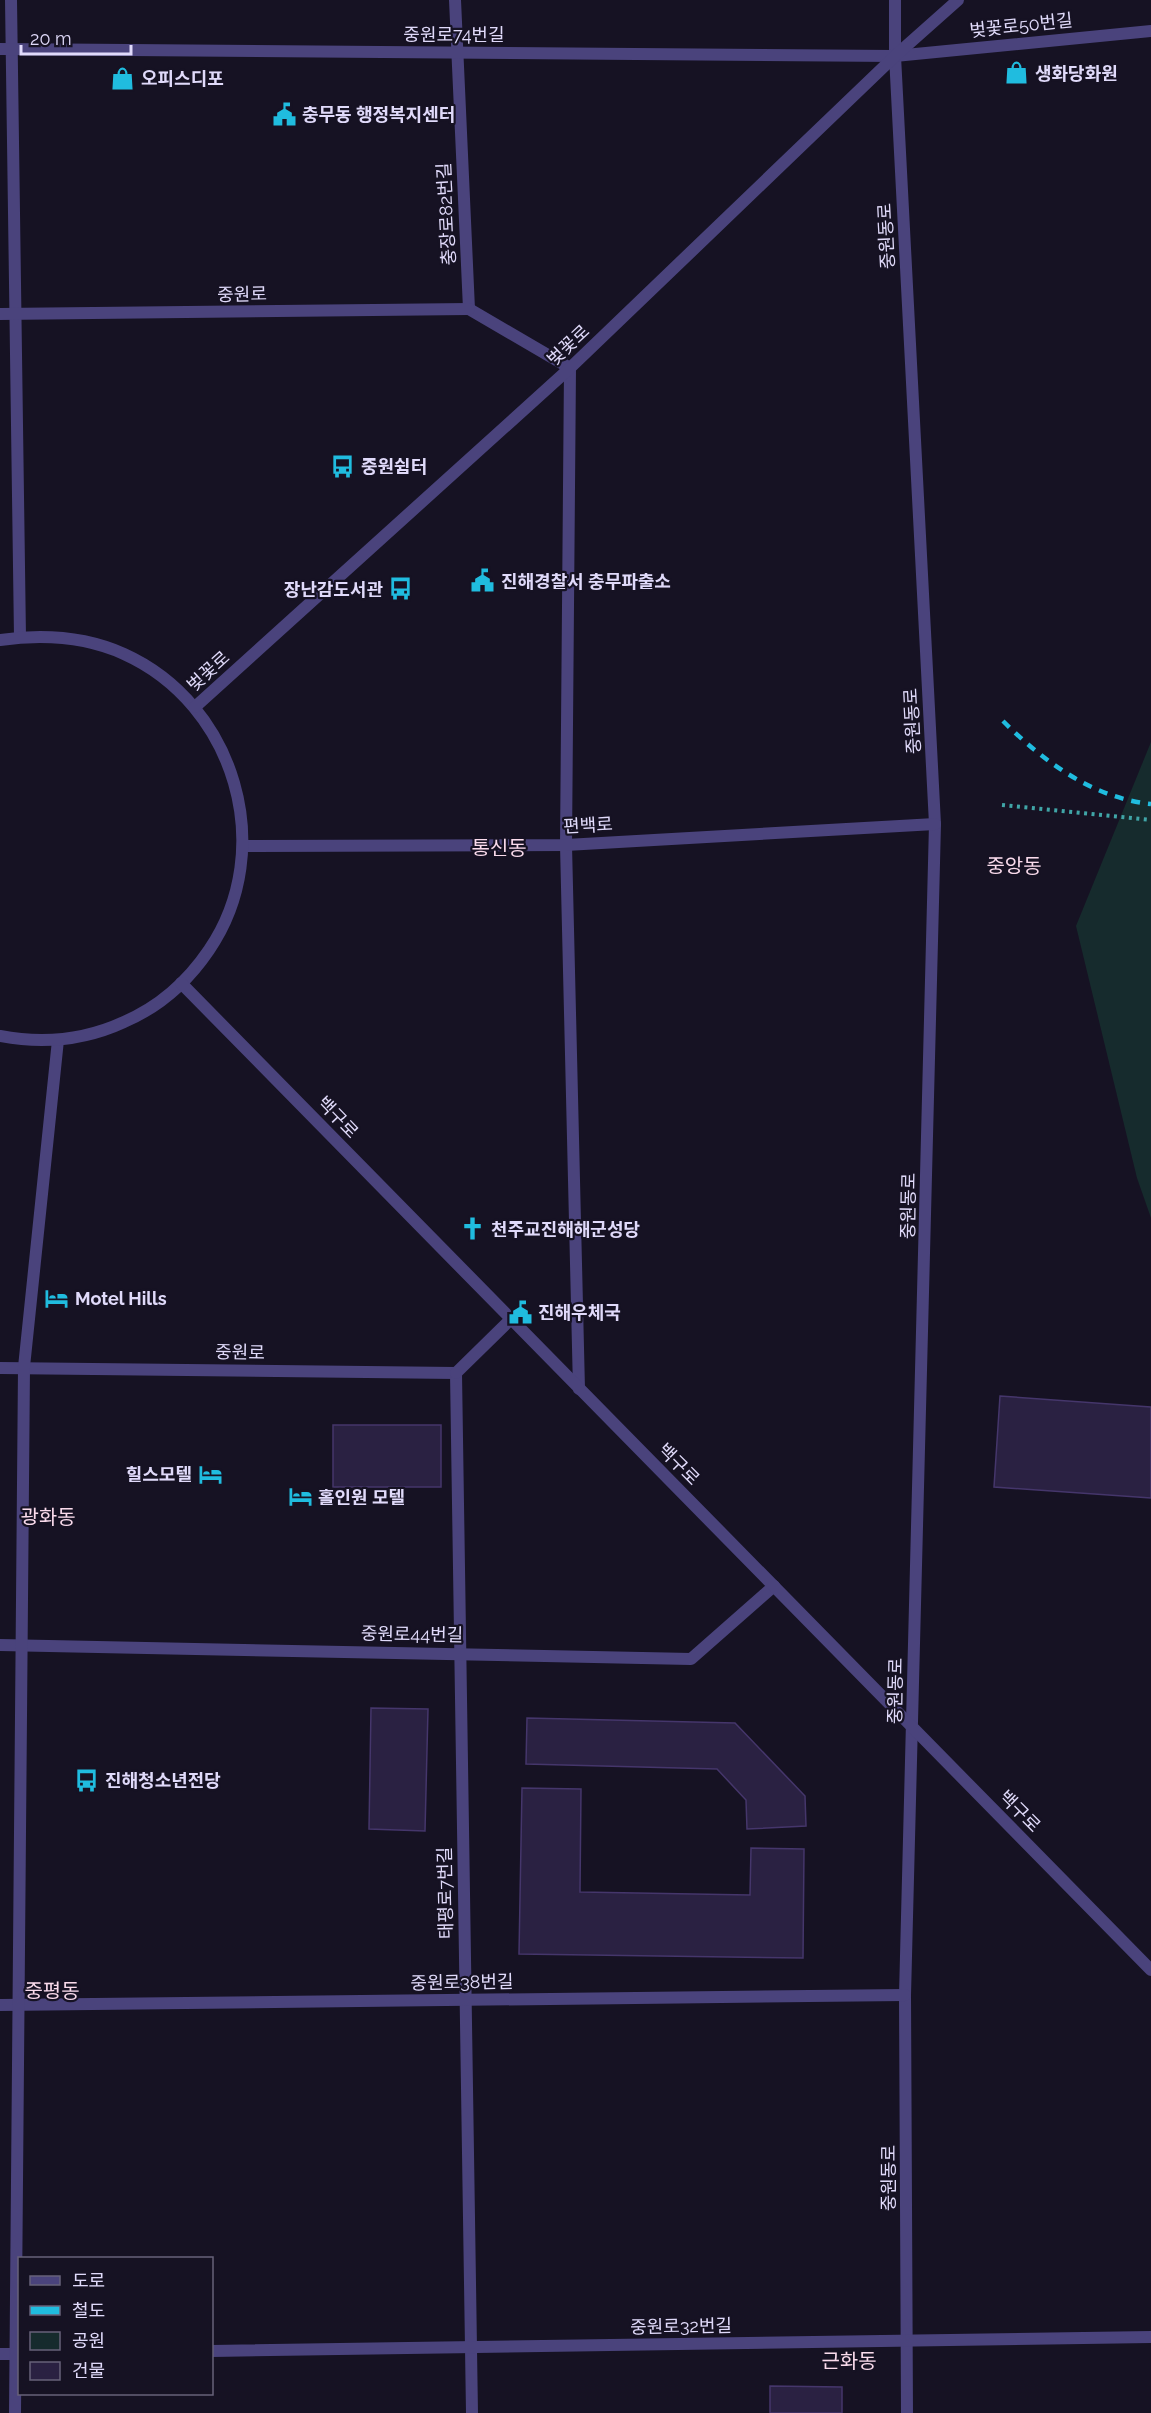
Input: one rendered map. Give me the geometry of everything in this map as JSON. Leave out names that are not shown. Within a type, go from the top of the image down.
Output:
[{"type":"street","points":[[12,0],[6,49],[16,314],[20,637]]},
{"type":"street","name":"충장로82번길","points":[[455,0],[469,309]]},
{"type":"street","name":"중원동로","points":[[895,0],[895,56],[935,824],[905,1995],[907,2413]]},
{"type":"street","name":"벚꽃로","points":[[195,707],[570,368],[895,56],[958,0]]},
{"type":"street","name":"벚꽃로50번길","points":[[895,56],[1151,31]]},
{"type":"street","name":"중원로74번길","points":[[6,49],[895,56]]},
{"type":"street","points":[[469,309],[570,368],[566,844],[579,1389]]},
{"type":"street","name":"중원로","points":[[0,314],[469,309]]},
{"type":"street","points":[[0,640],[20,637],[69,638],[116,651],[159,674],[195,707],[214,734],[232,772],[242,814],[243,846],[237,887],[223,926],[202,961],[156,1004],[129,1020],[89,1035],[58,1040],[25,1040],[0,1036]]},
{"type":"street","name":"편백로","points":[[243,846],[566,844],[935,824]]},
{"type":"street","name":"백구로","points":[[181,983],[1151,1970]]},
{"type":"street","points":[[18,2257],[24,1367],[58,1040]]},
{"type":"street","points":[[456,1373],[511,1319]]},
{"type":"street","name":"중원로","points":[[0,1368],[456,1373]]},
{"type":"street","name":"태평로7번길","points":[[456,1373],[472,2413]]},
{"type":"street","name":"중원로44번길","points":[[0,1645],[691,1659],[774,1586]]},
{"type":"street","name":"중원로38번길","points":[[0,2005],[905,1995]]},
{"type":"street","name":"중원로32번길","points":[[213,2351],[1151,2337]]},
{"type":"street","points":[[0,2354],[18,2354],[15,2413]]},
{"type":"path","points":[[1002,805],[1151,820]]},
{"type":"green space","points":[[1151,742],[1151,1218],[1137,1178],[1076,926]]},
{"type":"building","points":[[1000,1396],[1151,1407],[1151,1498],[994,1487]]},
{"type":"building","points":[[333,1425],[441,1425],[441,1487],[333,1487]]},
{"type":"building","points":[[371,1708],[428,1709],[425,1831],[369,1829]]},
{"type":"building","points":[[527,1718],[735,1723],[805,1796],[806,1826],[747,1829],[746,1800],[717,1769],[526,1764]]},
{"type":"building","points":[[522,1788],[581,1789],[580,1892],[750,1895],[751,1848],[804,1849],[803,1958],[519,1954]]},
{"type":"building","points":[[770,2386],[842,2387],[842,2413],[770,2413]]},
{"type":"railway","points":[[1003,721],[1035,750],[1071,776],[1109,794],[1151,804]]},
{"type":"place","name":"생화당화원","points":[[1017,73]]},
{"type":"place","name":"오피스디포","points":[[123,78]]},
{"type":"place","name":"충무동 행정복지센터","points":[[284,114]]},
{"type":"place","name":"중원쉼터","points":[[343,466]]},
{"type":"place","name":"진해경찰서 충무파출소","points":[[483,581]]},
{"type":"place","name":"장난감도서관","points":[[401,589]]},
{"type":"place","name":"천주교진해해군성당","points":[[473,1229]]},
{"type":"place","name":"Motel Hills","points":[[57,1298]]},
{"type":"place","name":"진해우체국","points":[[520,1312]]},
{"type":"place","name":"힐스모텔","points":[[210,1474]]},
{"type":"place","name":"홀인원 모텔","points":[[300,1497]]},
{"type":"place","name":"진해청소년전당","points":[[87,1780]]},
{"type":"district","name":"통신동","points":[[499,848]]},
{"type":"district","name":"중앙동","points":[[1014,866]]},
{"type":"district","name":"광화동","points":[[48,1517]]},
{"type":"district","name":"중평동","points":[[52,1991]]},
{"type":"district","name":"근화동","points":[[849,2361]]}]
